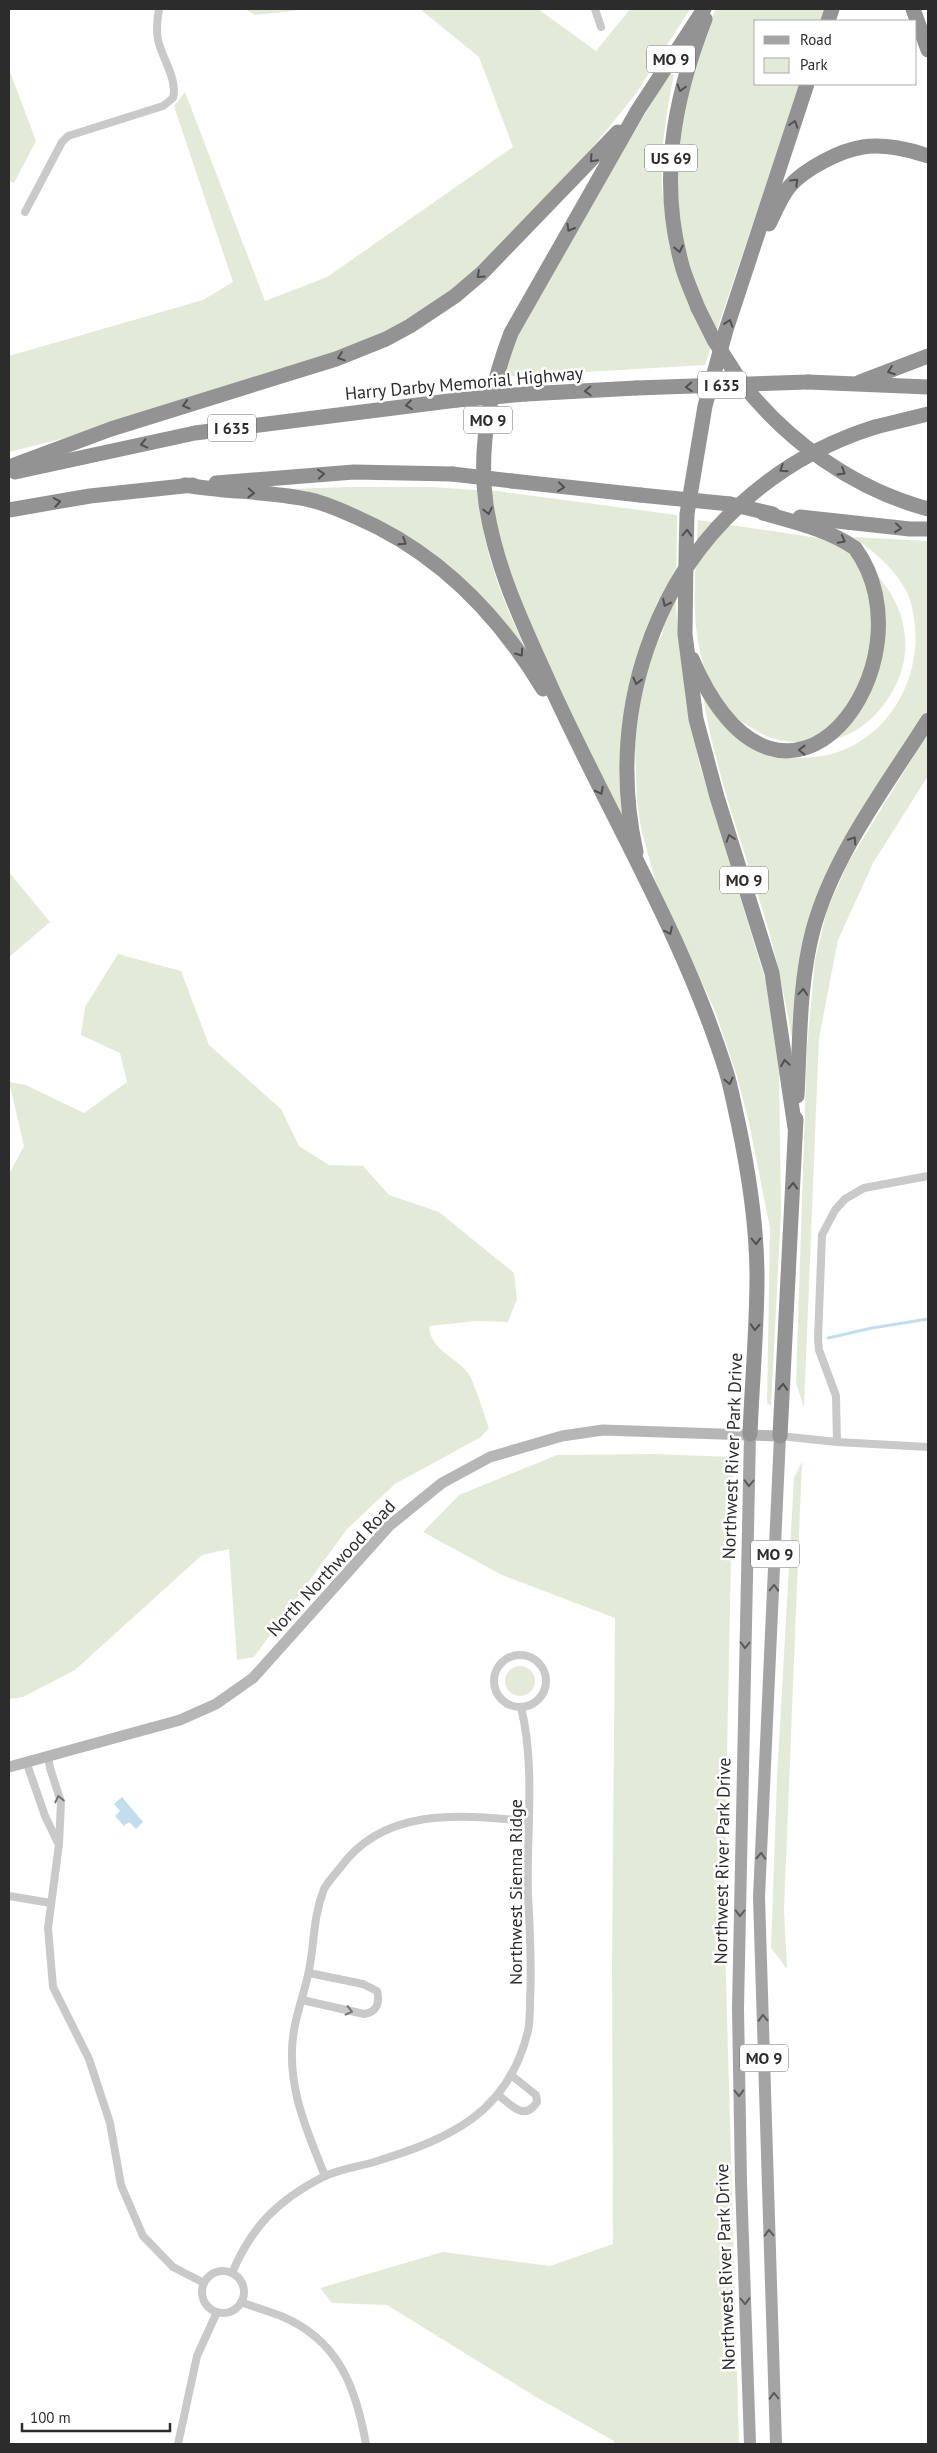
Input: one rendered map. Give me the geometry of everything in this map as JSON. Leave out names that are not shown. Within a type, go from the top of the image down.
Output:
[{"type":"highway","name":"MO 9","points":[[648,887],[578,748],[522,625],[501,570],[486,502],[484,444],[497,372],[511,332],[638,110],[704,9]]},
{"type":"highway","name":"US 69","points":[[709,9],[688,61],[678,98],[671,155],[671,195],[676,237],[683,269],[698,308],[714,340],[741,382],[778,424],[820,458],[845,474],[872,487],[928,508]]},
{"type":"highway","points":[[913,9],[928,50]]},
{"type":"highway","name":"MO 9","points":[[780,1436],[788,1305],[795,1128],[772,973],[717,798],[696,719],[685,634],[688,514],[694,460],[705,406],[726,330],[807,85]]},
{"type":"highway","points":[[9,467],[111,429],[336,359],[386,339],[410,326],[456,296],[482,273],[638,110]]},
{"type":"highway","points":[[752,254],[789,187],[806,171],[823,161],[863,147],[888,146],[928,156]]},
{"type":"highway","points":[[853,384],[928,356]]},
{"type":"highway","name":"Harry Darby Memorial Highway","points":[[9,473],[195,433],[457,400],[636,388],[808,382],[928,387]]},
{"type":"highway","points":[[648,887],[634,842],[630,816],[627,763],[633,703],[652,635],[672,591],[698,550],[741,502],[788,466],[842,437],[874,426],[928,414]]},
{"type":"highway","points":[[9,510],[90,496],[185,485],[354,472],[452,474],[730,504],[839,538],[879,568]]},
{"type":"highway","points":[[185,485],[307,499],[367,522],[426,557],[453,578],[501,627],[529,666],[578,748]]},
{"type":"highway","points":[[763,513],[910,529],[928,528]]},
{"type":"highway","points":[[685,634],[692,660],[704,683],[719,706],[742,730],[761,742],[790,750],[812,750],[834,746]]},
{"type":"highway","points":[[795,1128],[804,980],[813,930],[819,909],[842,857],[928,720]]},
{"type":"highway","name":"Northwest River Park Drive","points":[[648,887],[695,984],[727,1072],[751,1182],[757,1278],[750,1434]]},
{"type":"main road","name":"Northwest River Park Drive","points":[[750,1434],[738,2008],[740,2182],[750,2444]]},
{"type":"main road","name":"MO 9","points":[[776,2444],[759,1897],[780,1436]]},
{"type":"street","points":[[25,212],[62,142],[68,136],[163,106],[172,98],[174,87],[158,41],[156,24],[159,9]]},
{"type":"street","points":[[594,9],[600,27]]},
{"type":"street","points":[[836,1442],[836,1396],[819,1350],[818,1339],[822,1236],[835,1210],[857,1191],[878,1184],[910,1181],[928,1176]]},
{"type":"street","name":"North Northwood Road","points":[[9,1767],[48,1754],[180,1720],[216,1704],[253,1678],[389,1526],[442,1483],[490,1457],[562,1436],[603,1430],[780,1436]]},
{"type":"street","points":[[780,1436],[836,1442],[928,1447]]},
{"type":"street","points":[[519,1655],[532,1658],[538,1662],[545,1673],[546,1680],[543,1694],[539,1699],[528,1706],[521,1707],[514,1707],[502,1700],[495,1689],[494,1682],[494,1675],[501,1663],[506,1659],[519,1655]]},
{"type":"street","name":"Northwest Sienna Ridge","points":[[232,2272],[248,2240],[286,2199],[325,2176],[416,2148],[447,2135],[482,2113],[498,2095],[520,2060],[528,2028],[532,1976],[528,1821],[531,1787],[527,1731],[521,1707]]},
{"type":"street","points":[[48,1754],[50,1768],[61,1802],[60,1844],[48,1928],[53,1987],[89,2059],[110,2123],[121,2185],[143,2236],[173,2267],[204,2282]]},
{"type":"street","points":[[26,1761],[45,1816],[60,1844]]},
{"type":"street","points":[[325,2176],[301,2117],[294,2087],[291,2056],[294,2030],[309,1973],[313,1925],[325,1888],[346,1859],[367,1840],[397,1824],[441,1816],[528,1821]]},
{"type":"street","points":[[9,1896],[51,1903]]},
{"type":"street","points":[[302,2000],[364,2014],[371,2013],[376,2008],[379,2000],[377,1991],[364,1984],[309,1973]]},
{"type":"street","points":[[498,2095],[521,2111],[527,2112],[537,2102],[536,2095],[511,2074]]},
{"type":"street","points":[[220,2271],[232,2272],[242,2283],[244,2290],[241,2302],[230,2311],[217,2312],[206,2303],[203,2296],[204,2282],[214,2273],[220,2271]]},
{"type":"street","points":[[241,2302],[282,2316],[302,2327],[322,2342],[342,2367],[353,2387],[360,2407],[366,2444]]},
{"type":"street","points":[[179,2444],[196,2356],[217,2312]]},
{"type":"green space","points":[[245,9],[309,9],[255,15]]},
{"type":"green space","points":[[420,9],[538,9],[596,51],[630,9],[690,9],[635,95],[579,164],[475,274],[382,337],[69,437],[9,452],[9,356],[203,300],[233,282],[174,106],[185,92],[265,301],[327,277],[513,147],[479,57]]},
{"type":"green space","points":[[716,9],[825,9],[821,20],[754,20],[754,85],[800,85],[705,365],[500,377],[526,314],[669,74],[674,74],[668,105],[662,159],[665,207],[702,304],[685,253],[677,198],[678,128],[708,25]]},
{"type":"green space","points":[[9,69],[36,141],[14,183],[9,180]]},
{"type":"green space","points":[[432,487],[477,490],[480,514],[496,577],[530,658],[455,573],[290,492],[289,489]]},
{"type":"green space","points":[[490,490],[677,515],[676,610],[686,696],[700,766],[766,982],[779,1073],[781,1213],[771,1406],[767,1403],[770,1228],[749,1123],[737,1076],[715,1011],[655,880],[641,828],[637,801],[635,746],[638,717],[641,692],[652,650],[662,635],[664,626],[659,598],[643,638],[636,663],[627,828],[527,623],[503,560]]},
{"type":"green space","points":[[698,520],[818,538],[845,550],[869,567],[887,587],[899,611],[905,636],[904,662],[894,689],[876,714],[860,728],[832,740],[801,743],[764,735],[733,715],[717,692],[706,671],[699,648],[695,612]]},
{"type":"green space","points":[[853,537],[928,541],[928,709],[838,855],[795,1040],[792,1039],[770,935],[724,787],[703,696],[721,722],[734,735],[765,752],[782,756],[822,756],[850,747],[874,731],[893,710],[907,684],[914,655],[915,625],[908,594],[903,585],[877,555]]},
{"type":"green space","points":[[928,733],[928,776],[873,863],[838,940],[819,1038],[804,1408],[796,1383],[807,1047],[815,960],[827,910],[848,863]]},
{"type":"green space","points":[[9,872],[50,922],[9,957]]},
{"type":"green space","points":[[118,954],[181,971],[209,1045],[281,1109],[299,1146],[329,1165],[363,1166],[389,1195],[439,1212],[514,1273],[517,1299],[508,1322],[476,1321],[429,1326],[430,1334],[438,1347],[463,1367],[471,1378],[489,1428],[481,1437],[395,1484],[347,1529],[254,1657],[237,1660],[229,1549],[202,1555],[75,1670],[23,1697],[9,1699],[9,1174],[24,1146],[9,1082],[26,1085],[84,1113],[127,1082],[120,1053],[81,1035],[85,1007]]},
{"type":"green space","points":[[655,1454],[733,1457],[724,1908],[739,2444],[614,2444],[614,2441],[536,2397],[387,2305],[332,2303],[320,2288],[443,2252],[550,2266],[613,2244],[612,1964],[615,1618],[502,1575],[423,1532],[459,1495],[557,1455]]},
{"type":"green space","points":[[802,1462],[784,1910],[787,1969],[771,1948],[777,1778],[794,1478]]},
{"type":"green space","points":[[520,1666],[530,1671],[535,1681],[530,1691],[520,1696],[510,1691],[505,1681],[510,1671]]},
{"type":"water","points":[[122,1797],[143,1822],[136,1829],[129,1822],[124,1826],[115,1816],[120,1811],[114,1804]]},
{"type":"waterway","points":[[828,1338],[872,1328],[928,1319]]}]
